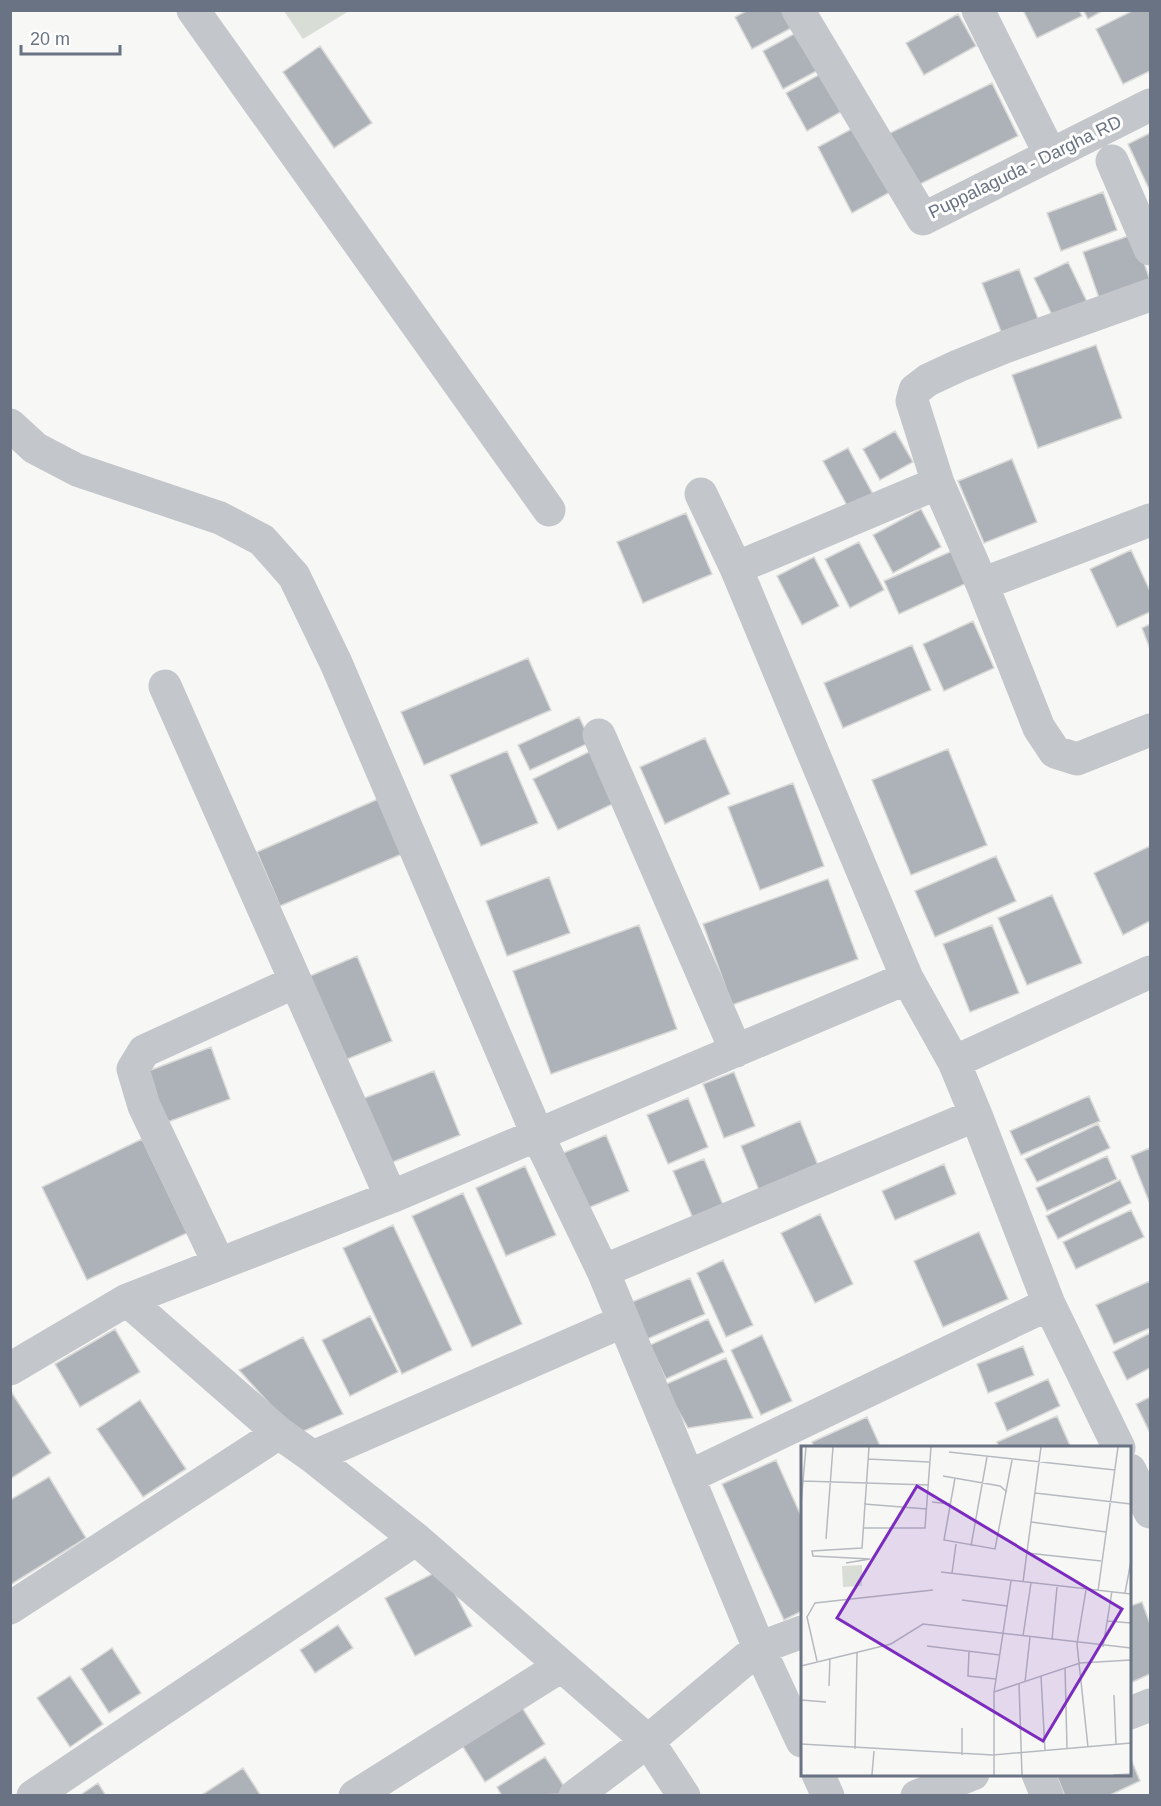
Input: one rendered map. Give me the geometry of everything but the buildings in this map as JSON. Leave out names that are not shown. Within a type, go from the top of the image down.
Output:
[{"type":"street","points":[[193,10],[549,510]]},
{"type":"street","name":"Puppalaguda - Dargha RD","points":[[798,10],[923,219],[1150,105]]},
{"type":"street","points":[[978,10],[1050,154]]},
{"type":"street","points":[[1112,161],[1150,249]]},
{"type":"street","points":[[1150,295],[958,366],[928,380],[915,390],[912,401],[938,483],[982,584],[1039,728],[1056,752],[1077,759],[1150,730]]},
{"type":"street","points":[[10,425],[35,448],[77,470],[220,518],[262,540],[294,576],[336,663],[538,1136],[603,1271],[759,1648],[801,1739]]},
{"type":"street","points":[[736,568],[938,483]]},
{"type":"street","points":[[701,494],[736,568],[907,978],[954,1062],[1049,1304],[1118,1446]]},
{"type":"street","points":[[982,584],[1150,520]]},
{"type":"street","points":[[165,686],[391,1197]]},
{"type":"street","points":[[599,735],[736,1051]]},
{"type":"street","points":[[954,1062],[1150,972]]},
{"type":"street","points":[[10,1369],[127,1300],[391,1197],[907,978]]},
{"type":"street","points":[[219,1264],[144,1106],[133,1069],[144,1051],[295,982]]},
{"type":"street","points":[[603,1271],[976,1115]]},
{"type":"street","points":[[127,1300],[279,1433],[313,1457],[416,1539],[648,1742],[684,1796]]},
{"type":"street","points":[[688,1477],[1049,1304]]},
{"type":"street","points":[[313,1457],[624,1321]]},
{"type":"street","points":[[10,1608],[279,1433]]},
{"type":"street","points":[[1131,1473],[1141,1506]]},
{"type":"street","points":[[33,1796],[416,1539]]},
{"type":"street","points":[[575,1796],[648,1742],[759,1648],[801,1632]]},
{"type":"street","points":[[355,1796],[561,1666]]},
{"type":"street","points":[[1131,1713],[1150,1705]]},
{"type":"street","points":[[819,1776],[828,1796]]},
{"type":"street","points":[[917,1796],[968,1776]]},
{"type":"street","points":[[1039,1776],[1047,1796]]},
{"type":"shaded area","points":[[284,11],[349,11],[303,39]]}]
